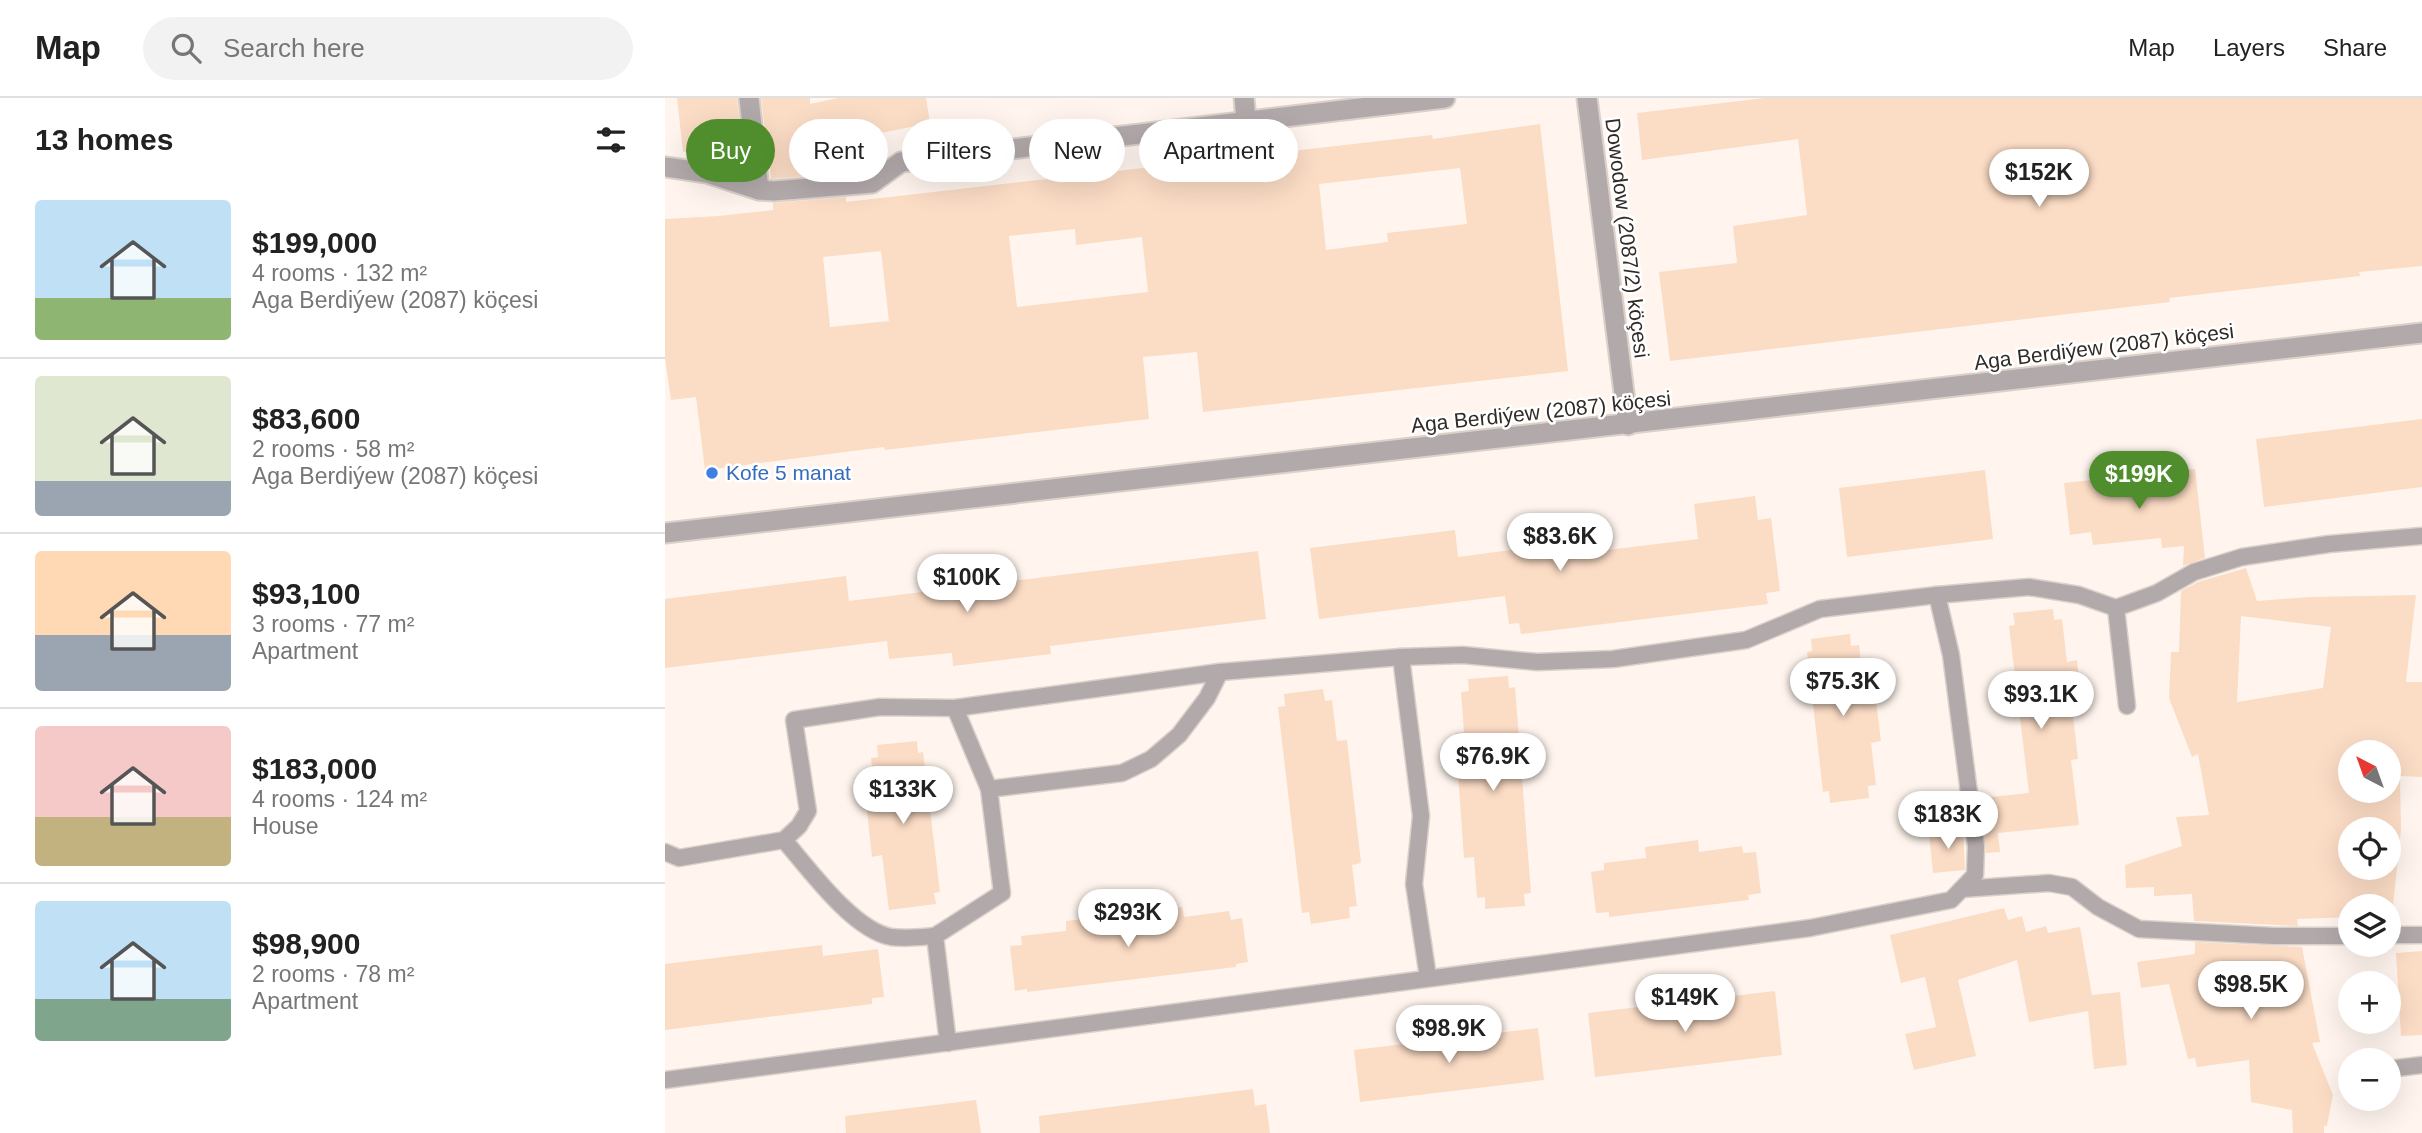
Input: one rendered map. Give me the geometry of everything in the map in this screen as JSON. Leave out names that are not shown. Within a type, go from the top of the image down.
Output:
[{"type":"street","points":[[749,98],[759,190]]},
{"type":"street","points":[[1244,98],[1246,119]]},
{"type":"street","points":[[1255,119],[1444,98]]},
{"type":"street","name":"Dowodow (2087/2) köçesi","points":[[1587,98],[1628,425]]},
{"type":"street","points":[[665,167],[707,173],[759,190],[774,191],[872,183],[901,162],[1139,133]]},
{"type":"street","name":"Aga Berdiýew (2087) köçesi","points":[[665,533],[1628,425],[2422,332]]},
{"type":"lane","points":[[665,852],[679,858],[784,840],[799,826],[808,811],[794,720],[880,707],[955,708],[1220,672],[1401,657],[1463,655],[1537,662],[1613,659],[1746,640],[1820,610],[1937,595],[2029,587],[2079,595],[2116,608],[2157,593],[2194,572],[2242,557],[2329,544],[2422,536]]},
{"type":"lane","points":[[665,1080],[1810,928],[1951,900],[1975,875],[1976,846],[1951,655],[1937,595]]},
{"type":"lane","points":[[2116,608],[2127,706]]},
{"type":"lane","points":[[1401,657],[1421,816],[1414,884],[1428,977]]},
{"type":"lane","points":[[989,789],[1122,772],[1151,759],[1179,735],[1207,698],[1220,672]]},
{"type":"lane","points":[[784,840],[839,904],[873,931],[892,937],[935,936],[1002,893],[989,789],[955,708]]},
{"type":"lane","points":[[1962,889],[2049,883],[2072,887],[2098,907],[2139,929],[2274,936],[2338,936]]},
{"type":"lane","points":[[2401,935],[2422,935]]},
{"type":"lane","points":[[935,936],[948,1043]]},
{"type":"lane","points":[[2401,1068],[2422,1065]]},
{"type":"building","points":[[677,98],[737,98],[739,119],[686,119],[686,152],[683,152]]},
{"type":"building","points":[[761,98],[810,98],[810,104],[838,98],[926,98],[929,119],[902,119],[902,129],[888,132],[888,119],[789,119],[789,178],[775,179],[775,119],[764,119]]},
{"type":"building","points":[[1765,98],[2422,98],[2422,266],[2359,272],[2360,276],[2169,298],[2170,302],[1670,361],[1659,272],[1737,263],[1733,226],[1807,215],[1798,139],[1642,160],[1637,113]]},
{"type":"building","points":[[1540,124],[1568,371],[1203,412],[1197,352],[1143,357],[1149,419],[885,450],[884,447],[705,470],[696,397],[671,400],[665,358],[665,219],[773,210],[773,203],[846,197],[846,202],[1029,181],[1125,182],[1125,170],[1139,168],[1139,182],[1298,182],[1298,150],[1432,135],[1433,139]],"holes":[[[1460,168],[1467,224],[1387,233],[1388,242],[1326,250],[1319,184]],[[1075,229],[1076,245],[1142,237],[1148,292],[1017,307],[1009,236]],[[881,251],[889,321],[830,327],[823,257]]]},
{"type":"building","points":[[2422,419],[2422,487],[2264,507],[2256,439]]},
{"type":"building","points":[[2195,469],[2205,558],[2183,566],[2184,546],[2162,548],[2161,538],[2093,545],[2091,532],[2070,535],[2064,483]]},
{"type":"building","points":[[1985,470],[1993,539],[1847,557],[1839,488]]},
{"type":"building","points":[[1755,496],[1758,520],[1771,518],[1780,591],[1766,593],[1768,604],[1521,634],[1519,623],[1509,624],[1505,596],[1319,619],[1310,548],[1455,530],[1458,557],[1511,550],[1508,526],[1570,519],[1574,554],[1698,539],[1694,504]]},
{"type":"building","points":[[1258,551],[1266,619],[1050,646],[1051,654],[953,666],[952,653],[889,659],[887,641],[665,668],[665,599],[846,576],[849,601]]},
{"type":"building","points":[[2246,568],[2257,601],[2416,595],[2406,682],[2422,682],[2422,777],[2401,776],[2401,740],[2338,740],[2338,803],[2401,803],[2401,817],[2338,817],[2338,880],[2396,880],[2394,894],[2338,894],[2338,917],[2297,919],[2298,926],[2194,921],[2192,894],[2154,896],[2154,887],[2126,888],[2125,865],[2182,846],[2176,817],[2209,815],[2198,754],[2192,757],[2169,698],[2171,652],[2179,652],[2181,591],[2198,582]],"holes":[[[2241,616],[2331,627],[2323,688],[2237,702]]]},
{"type":"building","points":[[2053,609],[2054,620],[2062,619],[2067,662],[2077,660],[2083,715],[2073,716],[2078,759],[2071,760],[2079,825],[1998,833],[2000,852],[1986,853],[1981,798],[2029,793],[2009,626],[2015,625],[2013,613]]},
{"type":"building","points":[[1850,634],[1851,646],[1859,645],[1864,688],[1874,686],[1881,741],[1871,743],[1876,785],[1868,786],[1869,798],[1830,803],[1829,791],[1823,792],[1807,652],[1812,651],[1811,639]]},
{"type":"building","points":[[1508,676],[1509,688],[1515,687],[1531,893],[1524,894],[1525,906],[1485,909],[1485,897],[1477,898],[1474,857],[1464,858],[1455,733],[1464,732],[1461,692],[1469,691],[1468,679]]},
{"type":"building","points":[[1323,689],[1325,701],[1332,700],[1337,741],[1347,740],[1361,863],[1352,865],[1357,906],[1349,907],[1350,918],[1311,924],[1309,912],[1302,913],[1278,707],[1285,706],[1284,694]]},
{"type":"building","points":[[917,741],[918,753],[923,752],[940,892],[934,893],[936,904],[889,910],[882,855],[872,857],[866,802],[876,801],[871,758],[878,757],[877,745]]},
{"type":"building","points":[[1963,829],[1965,870],[1933,873],[1929,833]]},
{"type":"building","points":[[1698,840],[1699,852],[1742,846],[1743,853],[1756,852],[1761,893],[1748,895],[1749,900],[1609,917],[1609,912],[1596,913],[1591,872],[1604,870],[1604,863],[1646,858],[1645,847]]},
{"type":"building","points":[[1182,907],[1184,917],[1229,911],[1231,920],[1242,918],[1248,962],[1236,964],[1236,967],[1027,992],[1027,989],[1015,991],[1010,946],[1022,945],[1021,936],[1066,931],[1066,921]]},
{"type":"building","points":[[2004,908],[2008,920],[2022,916],[2026,932],[2046,926],[2048,933],[2080,927],[2092,995],[2120,992],[2127,1065],[2094,1069],[2088,1011],[2029,1022],[2017,960],[1958,980],[1976,1056],[1914,1070],[1905,1034],[1936,1027],[1925,977],[1901,983],[1890,935]]},
{"type":"building","points":[[2195,942],[2302,947],[2320,1042],[2312,1043],[2333,1095],[2324,1133],[2293,1133],[2292,1110],[2251,1102],[2249,1060],[2197,1067],[2195,1058],[2188,1059],[2169,984],[2141,988],[2137,962],[2195,954]]},
{"type":"building","points":[[822,945],[823,956],[878,949],[884,997],[872,998],[872,1004],[665,1030],[665,964]]},
{"type":"building","points":[[2422,951],[2422,1035],[2401,1036],[2401,971],[2397,971],[2396,957],[2401,957],[2401,953]]},
{"type":"building","points":[[1775,991],[1782,1055],[1595,1077],[1588,1013]]},
{"type":"building","points":[[1538,1028],[1544,1080],[1360,1102],[1354,1050]]},
{"type":"building","points":[[1253,1089],[1255,1106],[1266,1104],[1270,1133],[1040,1133],[1039,1116]]},
{"type":"building","points":[[976,1100],[981,1133],[846,1133],[845,1116]]},
{"type":"place","name":"Kofe 5 manat","points":[[712,473]]}]
